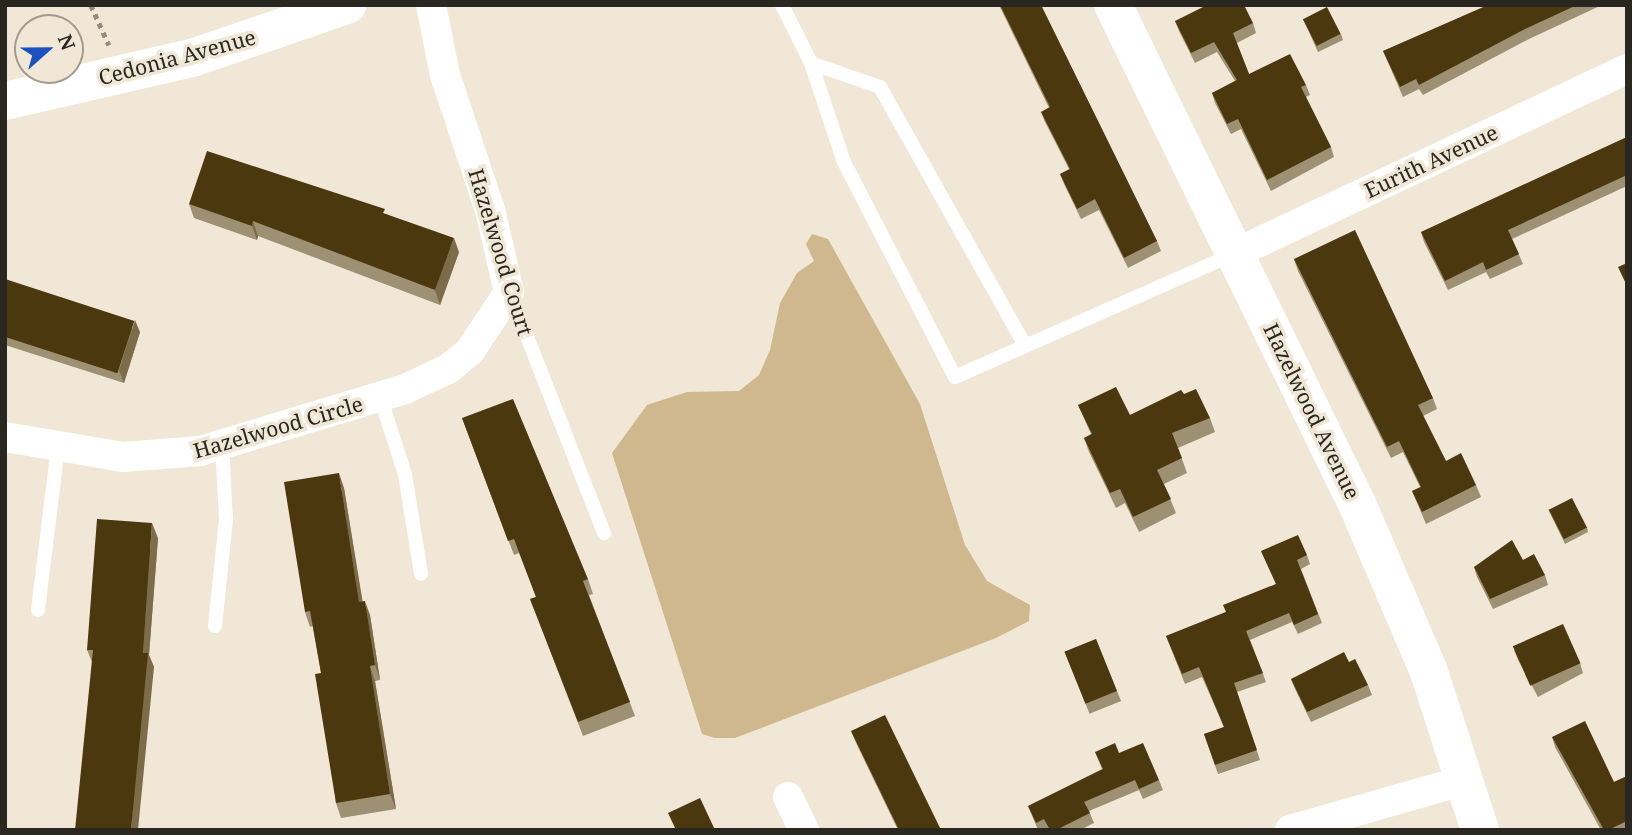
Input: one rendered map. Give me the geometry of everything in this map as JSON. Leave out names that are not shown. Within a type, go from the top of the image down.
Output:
[{"type":"street","name":"Cedonia Avenue","points":[[5,101],[195,57],[347,5]]},
{"type":"street","name":"Hazelwood Court","points":[[431,5],[445,75],[491,210],[509,292]]},
{"type":"street","name":"Hazelwood Avenue","points":[[1114,5],[1363,518],[1428,669],[1480,830]]},
{"type":"street","name":"Eurith Avenue","points":[[1236,253],[1627,69]]},
{"type":"street","name":"Hazelwood Circle","points":[[5,437],[58,448],[146,458],[222,446],[380,397],[456,363],[487,332],[509,292]]},
{"type":"street","points":[[1290,830],[1466,780]]},
{"type":"street","points":[[788,797],[804,830]]},
{"type":"lane","points":[[782,5],[811,63],[844,162],[955,377],[1236,253]]},
{"type":"lane","points":[[811,63],[880,87],[1025,345]]},
{"type":"lane","name":"Hazelwood Court","points":[[509,292],[604,533]]},
{"type":"lane","points":[[380,397],[405,474],[421,574]]},
{"type":"lane","points":[[215,626],[226,519],[222,446]]},
{"type":"lane","points":[[38,610],[58,448]]},
{"type":"path","points":[[91,5],[123,74]]},
{"type":"shaded area","points":[[812,234],[828,239],[920,404],[965,545],[987,581],[1030,605],[1029,621],[996,638],[735,738],[715,738],[702,734],[612,453],[647,405],[687,392],[739,391],[759,375],[770,350],[780,303],[797,273],[814,261],[806,244]]},
{"type":"building","points":[[1000,5],[1041,5],[1157,241],[1124,258],[1095,199],[1077,209],[1060,174],[1070,169],[1041,112],[1050,107]]},
{"type":"building","points":[[1207,5],[1244,5],[1253,23],[1233,33],[1249,74],[1290,54],[1306,85],[1301,87],[1331,147],[1267,180],[1238,119],[1227,124],[1212,93],[1237,80],[1214,42],[1191,53],[1175,21]]},
{"type":"building","points":[[1488,5],[1577,5],[1419,85],[1416,79],[1400,87],[1383,51]]},
{"type":"building","points":[[1327,7],[1341,34],[1317,46],[1303,19]]},
{"type":"building","points":[[1627,137],[1627,175],[1508,230],[1519,254],[1486,270],[1483,262],[1445,281],[1421,232]]},
{"type":"building","points":[[207,151],[385,209],[383,213],[454,238],[435,290],[253,221],[252,226],[189,204]]},
{"type":"building","points":[[1355,230],[1433,398],[1418,405],[1446,461],[1461,453],[1476,485],[1422,512],[1412,491],[1421,487],[1399,441],[1387,447],[1294,259]]},
{"type":"building","points":[[1627,263],[1627,286],[1618,267]]},
{"type":"building","points":[[5,279],[134,321],[117,373],[5,337]]},
{"type":"building","points":[[1116,387],[1130,415],[1181,390],[1184,394],[1196,389],[1210,418],[1172,433],[1182,458],[1157,470],[1171,499],[1133,517],[1120,489],[1110,493],[1084,438],[1092,434],[1078,405]]},
{"type":"building","points":[[513,399],[588,579],[583,581],[630,702],[578,722],[530,599],[536,597],[514,539],[508,541],[462,418]]},
{"type":"building","points":[[339,473],[359,602],[365,601],[375,665],[370,666],[390,794],[336,803],[315,674],[321,673],[310,611],[305,612],[284,482]]},
{"type":"building","points":[[1572,498],[1587,527],[1564,539],[1549,510]]},
{"type":"building","points":[[97,519],[152,523],[143,653],[148,653],[131,830],[75,830],[93,650],[87,650]]},
{"type":"building","points":[[1298,535],[1307,555],[1297,560],[1318,614],[1294,625],[1289,613],[1246,631],[1263,673],[1234,683],[1257,750],[1215,765],[1204,734],[1224,727],[1199,667],[1182,674],[1166,636],[1226,612],[1223,605],[1276,584],[1261,551]]},
{"type":"building","points":[[1512,540],[1523,560],[1534,554],[1545,575],[1490,599],[1474,567]]},
{"type":"building","points":[[1563,624],[1580,663],[1530,686],[1513,646]]},
{"type":"building","points":[[1096,639],[1117,691],[1085,704],[1064,652]]},
{"type":"building","points":[[1344,652],[1349,662],[1355,659],[1368,685],[1307,712],[1291,679]]},
{"type":"building","points":[[885,715],[941,830],[899,830],[851,731]]},
{"type":"building","points":[[1585,721],[1614,782],[1627,776],[1627,821],[1608,830],[1604,830],[1552,737]]},
{"type":"building","points":[[1115,743],[1119,753],[1143,743],[1159,780],[1139,789],[1135,780],[1084,802],[1090,813],[1056,830],[1050,830],[1044,819],[1036,823],[1028,806],[1103,769],[1095,752]]},
{"type":"building","points":[[700,798],[715,830],[676,830],[668,813]]}]
